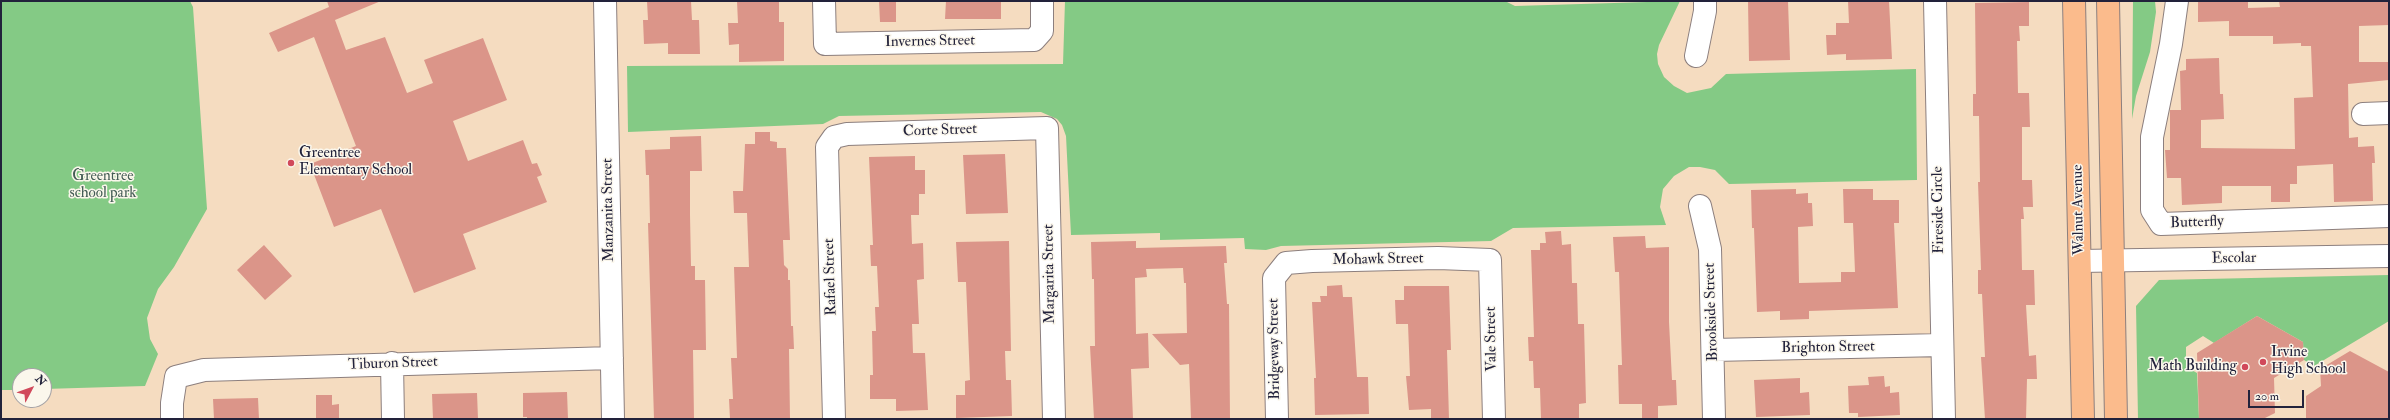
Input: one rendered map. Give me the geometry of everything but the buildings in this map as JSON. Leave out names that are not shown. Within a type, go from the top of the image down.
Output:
[{"type":"main road","name":"Walnut Avenue","points":[[2074,1],[2083,419]]},
{"type":"main road","points":[[2108,1],[2116,419]]},
{"type":"street","name":"Manzanita Street","points":[[605,1],[613,419]]},
{"type":"street","name":"Invernes Street","points":[[824,1],[825,44],[1034,40],[1042,31],[1042,1]]},
{"type":"street","points":[[1696,56],[1705,11],[1705,1]]},
{"type":"street","name":"Fireside Circle","points":[[1935,1],[1944,419]]},
{"type":"street","name":"Butterfly","points":[[2177,1],[2171,44],[2152,137],[2152,210],[2161,224],[2389,216]]},
{"type":"street","points":[[2363,114],[2389,113]]},
{"type":"street","name":"Corte Street","points":[[834,137],[847,134],[1047,128]]},
{"type":"street","name":"Margarita Street","points":[[1047,128],[1054,419]]},
{"type":"street","name":"Rafael Street","points":[[834,137],[827,147],[834,419]]},
{"type":"street","name":"Brookside Street","points":[[1700,206],[1710,249],[1714,419]]},
{"type":"street","name":"Escolar","points":[[2080,261],[2389,256]]},
{"type":"street","name":"Mohawk Street","points":[[1274,278],[1286,263],[1312,261],[1490,260]]},
{"type":"street","name":"Vale Street","points":[[1490,260],[1494,419]]},
{"type":"street","name":"Bridgeway Street","points":[[1274,278],[1277,419]]},
{"type":"street","name":"Brighton Street","points":[[1713,350],[1942,345]]},
{"type":"street","name":"Tiburon Street","points":[[172,419],[172,403],[176,377],[204,370],[392,363],[612,358]]},
{"type":"street","points":[[392,363],[393,419]]},
{"type":"green space","name":"Greentree school park","points":[[1,1],[190,1],[193,7],[207,209],[174,267],[158,289],[147,318],[150,339],[158,354],[145,386],[52,389],[52,368],[12,368],[12,390],[1,390]]},
{"type":"green space","points":[[1065,1],[1505,1],[1515,6],[1680,1],[1659,45],[1657,54],[1658,64],[1664,77],[1674,86],[1687,93],[1711,88],[1726,74],[1916,69],[1917,180],[1729,184],[1715,170],[1700,167],[1689,167],[1674,176],[1663,189],[1660,207],[1666,225],[1513,228],[1491,241],[1281,246],[1266,250],[1245,249],[1244,238],[1160,240],[1160,233],[1071,235],[1066,136],[1062,125],[1057,119],[1041,112],[839,116],[823,124],[628,132],[627,66],[1063,64]]},
{"type":"green space","points":[[2133,1],[2155,1],[2156,12],[2150,52],[2136,96],[2132,119]]},
{"type":"green space","points":[[2389,275],[2389,321],[2314,366],[2304,360],[2303,342],[2257,316],[2214,343],[2203,336],[2186,347],[2186,367],[2197,373],[2199,419],[2138,419],[2136,306],[2159,280]]},
{"type":"place","name":"Greentree Elementary School","points":[[291,163]]},
{"type":"place","name":"Irvine High School","points":[[2263,362]]},
{"type":"place","name":"Math Building","points":[[2245,367]]}]
